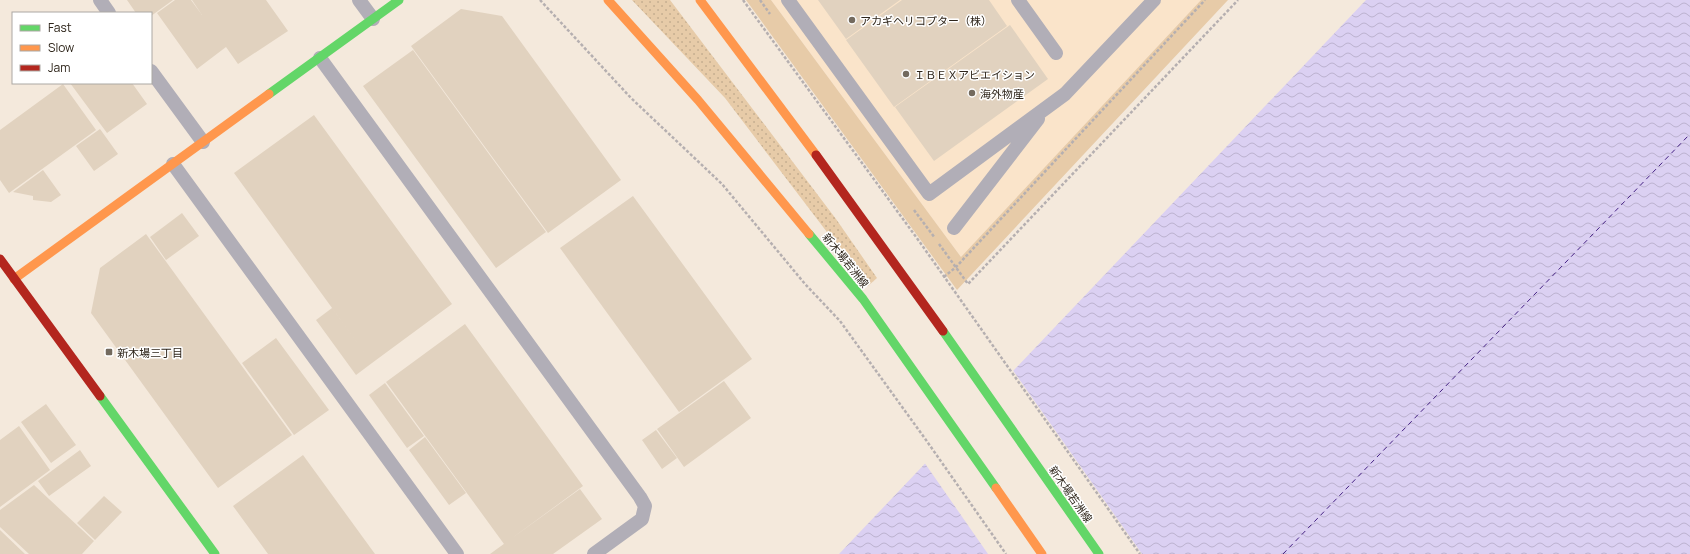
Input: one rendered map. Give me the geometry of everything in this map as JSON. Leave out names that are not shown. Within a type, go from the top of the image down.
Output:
[{"type":"street","points":[[14,278],[399,0]]},
{"type":"street","name":"新木場若洲線","points":[[608,0],[698,100],[863,299],[1042,554]]},
{"type":"street","name":"新木場若洲線","points":[[700,0],[747,60],[897,265],[1098,554]]},
{"type":"street","points":[[0,259],[215,554]]},
{"type":"lane","points":[[100,0],[108,12]]},
{"type":"lane","points":[[359,0],[373,19]]},
{"type":"lane","points":[[788,0],[929,194],[1065,94],[1154,0]]},
{"type":"lane","points":[[1018,0],[1056,53]]},
{"type":"lane","points":[[320,58],[640,497],[645,506],[642,519],[594,554]]},
{"type":"lane","points":[[152,71],[203,142]]},
{"type":"lane","points":[[954,228],[1049,105]]},
{"type":"lane","points":[[173,164],[456,554]]},
{"type":"path","points":[[540,0],[631,98],[722,184],[805,284],[840,321],[922,434],[1006,554]]},
{"type":"path","points":[[743,0],[944,277],[1140,554]]},
{"type":"path","points":[[944,277],[956,267],[1205,0]]},
{"type":"shaded area","points":[[632,0],[670,0],[836,219],[877,278],[868,286],[725,98]]},
{"type":"shaded area","points":[[746,0],[771,0],[961,257],[1201,0],[1228,0],[957,290]]},
{"type":"shaded area","points":[[771,0],[1201,0],[961,257]]},
{"type":"water","points":[[1366,0],[1690,0],[1690,554],[839,554]]},
{"type":"pier","points":[[1012,369],[1142,554],[988,554],[924,462]]},
{"type":"building","points":[[127,0],[173,0],[152,15],[152,12],[135,12]]},
{"type":"building","points":[[175,0],[191,0],[202,15],[192,0],[266,0],[288,31],[238,64],[226,47],[197,69],[157,13]]},
{"type":"building","name":"アカギヘリコプター（株）","points":[[818,0],[900,0],[846,39]]},
{"type":"building","name":"ＩＢＥＸアビエイション","points":[[902,0],[989,0],[1007,26],[894,107],[846,40]]},
{"type":"building","points":[[461,9],[502,16],[621,180],[548,233],[411,46]]},
{"type":"building","name":"海外物産","points":[[1010,25],[1048,79],[934,161],[895,107]]},
{"type":"building","points":[[413,50],[546,232],[496,268],[363,86]]},
{"type":"building","points":[[63,84],[96,130],[9,193],[0,180],[0,130]]},
{"type":"building","points":[[71,84],[133,84],[147,104],[107,133]]},
{"type":"building","points":[[314,115],[452,304],[372,363],[234,173]]},
{"type":"building","points":[[100,129],[118,154],[94,171],[76,146]]},
{"type":"building","points":[[43,170],[61,195],[51,202],[33,200],[33,196],[13,192]]},
{"type":"building","points":[[633,196],[752,359],[679,412],[560,248]]},
{"type":"building","points":[[182,213],[199,236],[166,260],[150,237]]},
{"type":"building","points":[[146,234],[292,435],[218,488],[91,313],[100,268]]},
{"type":"building","points":[[332,308],[372,363],[356,375],[316,320]]},
{"type":"building","points":[[465,324],[583,486],[504,544],[386,382]]},
{"type":"building","points":[[276,338],[329,410],[294,435],[242,363]]},
{"type":"building","points":[[724,381],[751,418],[684,467],[657,429]]},
{"type":"building","points":[[385,383],[424,436],[407,448],[369,395]]},
{"type":"building","points":[[46,404],[76,445],[51,463],[21,422]]},
{"type":"building","points":[[19,426],[50,470],[0,507],[0,440]]},
{"type":"building","points":[[656,430],[677,458],[662,469],[642,440]]},
{"type":"building","points":[[425,437],[466,493],[449,505],[409,450]]},
{"type":"building","points":[[80,450],[91,466],[49,496],[38,481]]},
{"type":"building","points":[[303,455],[375,554],[268,554],[233,506]]},
{"type":"building","points":[[34,485],[94,541],[82,554],[29,554],[0,527],[0,510]]},
{"type":"building","points":[[580,489],[602,519],[553,554],[490,554]]},
{"type":"building","points":[[104,496],[122,512],[95,540],[77,523]]},
{"type":"building","points":[[0,530],[25,554],[0,554]]},
{"type":"ferry route","points":[[1283,554],[1690,134]]},
{"type":"traffic: fast","points":[[269,94],[399,0]]},
{"type":"traffic: fast","points":[[809,234],[863,299],[996,488]]},
{"type":"traffic: fast","points":[[943,331],[1099,554]]},
{"type":"traffic: fast","points":[[100,396],[215,554]]},
{"type":"traffic: slow","points":[[608,0],[698,100],[809,234]]},
{"type":"traffic: slow","points":[[700,0],[816,155]]},
{"type":"traffic: slow","points":[[14,279],[269,94]]},
{"type":"traffic: slow","points":[[996,488],[1042,554]]},
{"type":"traffic: jam","points":[[816,155],[943,331]]},
{"type":"traffic: jam","points":[[0,259],[100,396]]},
{"type":"place","name":"アカギヘリコプター（株）","points":[[852,20]]},
{"type":"place","name":"ＩＢＥＸアビエイション","points":[[906,74]]},
{"type":"place","name":"海外物産","points":[[972,93]]},
{"type":"place","name":"新木場三丁目","points":[[109,352]]}]
